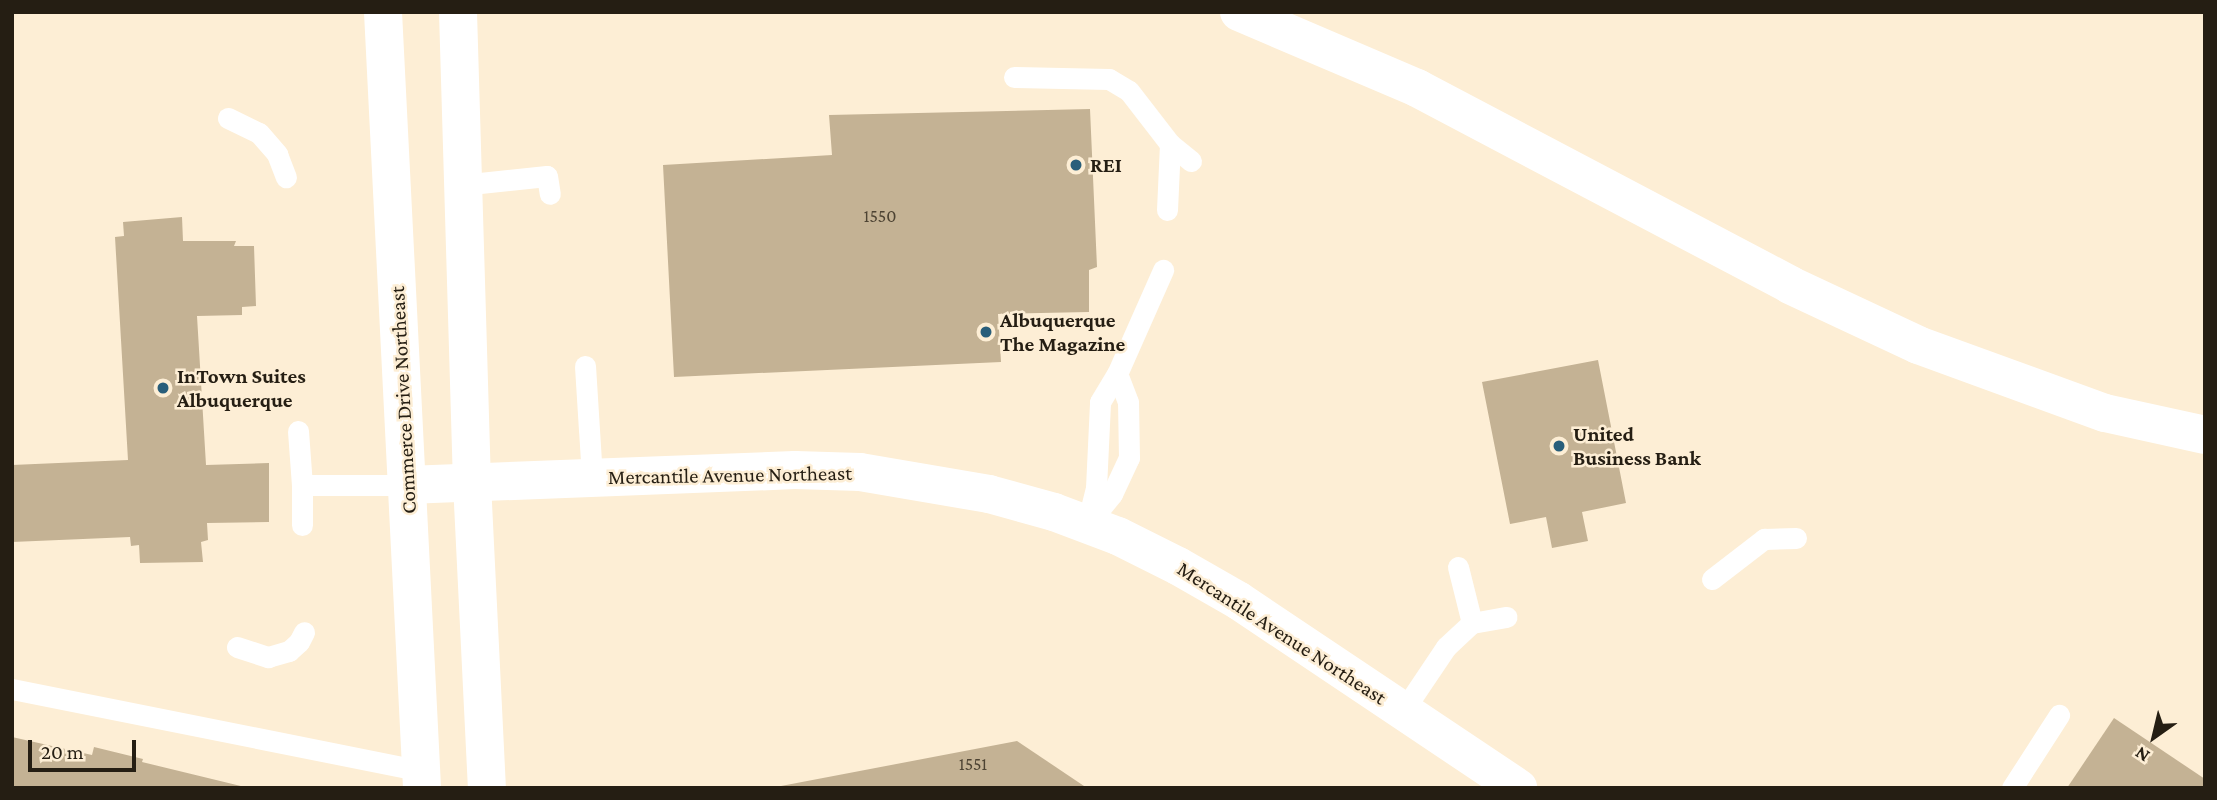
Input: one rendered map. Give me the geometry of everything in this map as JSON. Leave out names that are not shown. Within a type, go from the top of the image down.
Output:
[{"type":"street","name":"Commerce Drive Northeast","points":[[383,12],[421,779]]},
{"type":"street","points":[[458,12],[461,185],[472,483],[487,788]]},
{"type":"street","points":[[1239,12],[1417,88],[1790,285],[1918,345],[2105,413],[2205,435]]},
{"type":"street","name":"Mercantile Avenue Northeast","points":[[407,485],[794,470],[860,472],[989,494],[1087,524],[1178,566],[1239,601],[1518,788]]},
{"type":"lane","points":[[1014,77],[1109,79],[1129,91],[1170,144],[1191,161]]},
{"type":"lane","points":[[228,118],[259,133],[276,153],[286,177]]},
{"type":"lane","points":[[1167,211],[1170,144]]},
{"type":"lane","points":[[461,185],[547,176],[550,194]]},
{"type":"lane","points":[[1087,524],[1096,488],[1100,402],[1117,374],[1163,270]]},
{"type":"lane","points":[[585,366],[592,478]]},
{"type":"lane","points":[[1087,524],[1112,494],[1129,458],[1128,402],[1117,374]]},
{"type":"lane","points":[[298,432],[302,525]]},
{"type":"lane","points":[[302,485],[407,485]]},
{"type":"lane","points":[[1712,579],[1764,539],[1796,538]]},
{"type":"lane","points":[[1458,567],[1472,623]]},
{"type":"lane","points":[[1403,711],[1446,647],[1472,623],[1506,617]]},
{"type":"lane","points":[[237,647],[268,657],[289,651],[299,642],[304,632]]},
{"type":"lane","points":[[12,689],[421,779]]},
{"type":"lane","points":[[2012,788],[2059,715]]},
{"type":"building","points":[[1090,109],[1097,267],[1089,270],[1089,312],[998,314],[1001,362],[674,377],[663,165],[832,155],[829,115]]},
{"type":"building","name":"InTown Suites Albuquerque","points":[[182,217],[183,241],[236,241],[234,246],[254,246],[256,306],[242,307],[242,315],[197,316],[206,465],[269,463],[269,522],[207,523],[208,540],[201,542],[203,562],[140,563],[139,545],[131,546],[130,537],[12,542],[12,465],[128,460],[115,237],[124,236],[123,222]]},
{"type":"building","points":[[1598,360],[1626,503],[1582,512],[1588,541],[1552,548],[1546,517],[1510,524],[1482,382]]},
{"type":"building","points":[[2114,718],[2205,779],[2205,788],[2067,788]]},
{"type":"building","points":[[12,737],[92,755],[94,747],[143,759],[142,762],[249,788],[12,788]]},
{"type":"building","points":[[1017,741],[1087,788],[781,788],[781,786]]},
{"type":"place","name":"REI","points":[[1076,165]]},
{"type":"place","name":"Albuquerque The Magazine","points":[[986,332]]},
{"type":"place","name":"InTown Suites Albuquerque","points":[[163,388]]},
{"type":"place","name":"United Business Bank","points":[[1559,446]]}]
